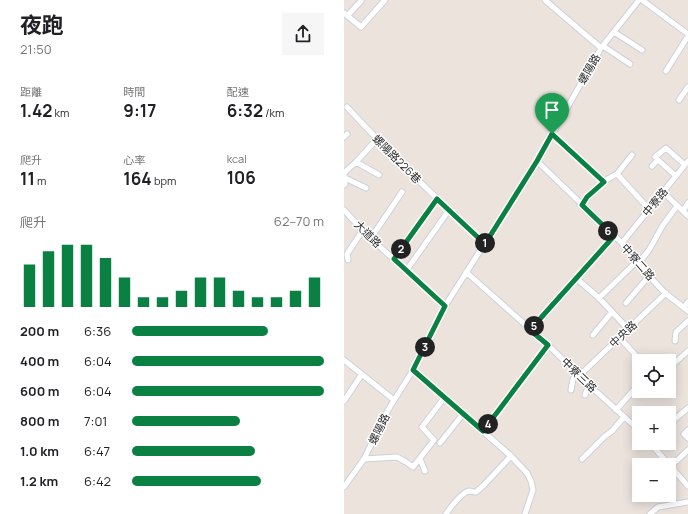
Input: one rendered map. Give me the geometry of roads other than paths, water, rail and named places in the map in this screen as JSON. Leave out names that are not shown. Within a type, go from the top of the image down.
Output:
[{"type":"street","points":[[361,1],[346,15],[361,27],[385,0]]},
{"type":"street","points":[[545,0],[602,47],[630,64]]},
{"type":"street","name":"螺陽路","points":[[344,487],[364,459],[388,410],[413,370],[445,306],[537,161],[602,47],[639,0]]},
{"type":"street","points":[[642,0],[688,35],[666,71]]},
{"type":"street","points":[[614,32],[642,50]]},
{"type":"street","points":[[680,100],[688,87]]},
{"type":"street","name":"螺陽路226巷","points":[[347,107],[437,199],[485,244]]},
{"type":"street","points":[[552,134],[604,182]]},
{"type":"street","points":[[344,185],[345,170],[356,162],[377,139]]},
{"type":"street","points":[[655,158],[666,148],[687,163]]},
{"type":"street","points":[[582,205],[587,197],[609,177],[617,174],[632,155]]},
{"type":"street","points":[[652,166],[658,160],[676,176]]},
{"type":"street","name":"中寮二路","points":[[537,161],[622,243],[637,263],[666,293],[686,309]]},
{"type":"street","points":[[356,162],[379,175]]},
{"type":"street","name":"中寮路","points":[[622,243],[687,163]]},
{"type":"street","points":[[617,174],[649,209]]},
{"type":"street","points":[[345,178],[366,188]]},
{"type":"street","points":[[371,238],[402,192]]},
{"type":"street","points":[[662,192],[688,216]]},
{"type":"street","points":[[394,259],[437,199]]},
{"type":"street","points":[[682,211],[688,203]]},
{"type":"street","points":[[598,298],[637,263],[649,250],[663,225],[677,206]]},
{"type":"street","name":"大道路","points":[[344,210],[371,238],[445,306]]},
{"type":"street","points":[[406,271],[449,210]]},
{"type":"street","points":[[348,260],[347,254],[363,230]]},
{"type":"street","points":[[530,330],[614,236]]},
{"type":"street","name":"中寮三路","points":[[466,272],[548,345],[578,375],[632,424]]},
{"type":"street","points":[[626,303],[649,276]]},
{"type":"street","points":[[576,278],[628,329]]},
{"type":"street","name":"中央路","points":[[578,375],[666,293]]},
{"type":"street","points":[[686,309],[688,302]]},
{"type":"street","points":[[593,335],[612,312]]},
{"type":"street","points":[[675,340],[676,332],[688,321]]},
{"type":"street","points":[[619,337],[635,354]]},
{"type":"street","points":[[483,431],[548,345]]},
{"type":"street","points":[[676,362],[688,351]]},
{"type":"street","points":[[344,360],[394,400]]},
{"type":"street","points":[[413,370],[511,456],[527,473],[533,490],[525,514]]},
{"type":"street","points":[[344,401],[362,374]]},
{"type":"street","points":[[571,390],[573,379],[578,375]]},
{"type":"street","points":[[585,395],[589,385]]},
{"type":"street","points":[[616,410],[632,392]]},
{"type":"street","points":[[364,459],[397,457],[413,467],[434,440],[422,428],[444,398]]},
{"type":"street","points":[[676,418],[688,408]]},
{"type":"street","points":[[440,443],[463,414]]},
{"type":"street","points":[[582,459],[612,431],[624,417]]},
{"type":"street","points":[[659,450],[665,458]]},
{"type":"street","points":[[676,461],[688,450]]},
{"type":"street","points":[[446,514],[465,492],[476,492],[511,456]]},
{"type":"street","points":[[420,459],[425,471]]},
{"type":"street","points":[[676,472],[688,486]]},
{"type":"street","points":[[650,514],[658,507],[688,502]]}]
